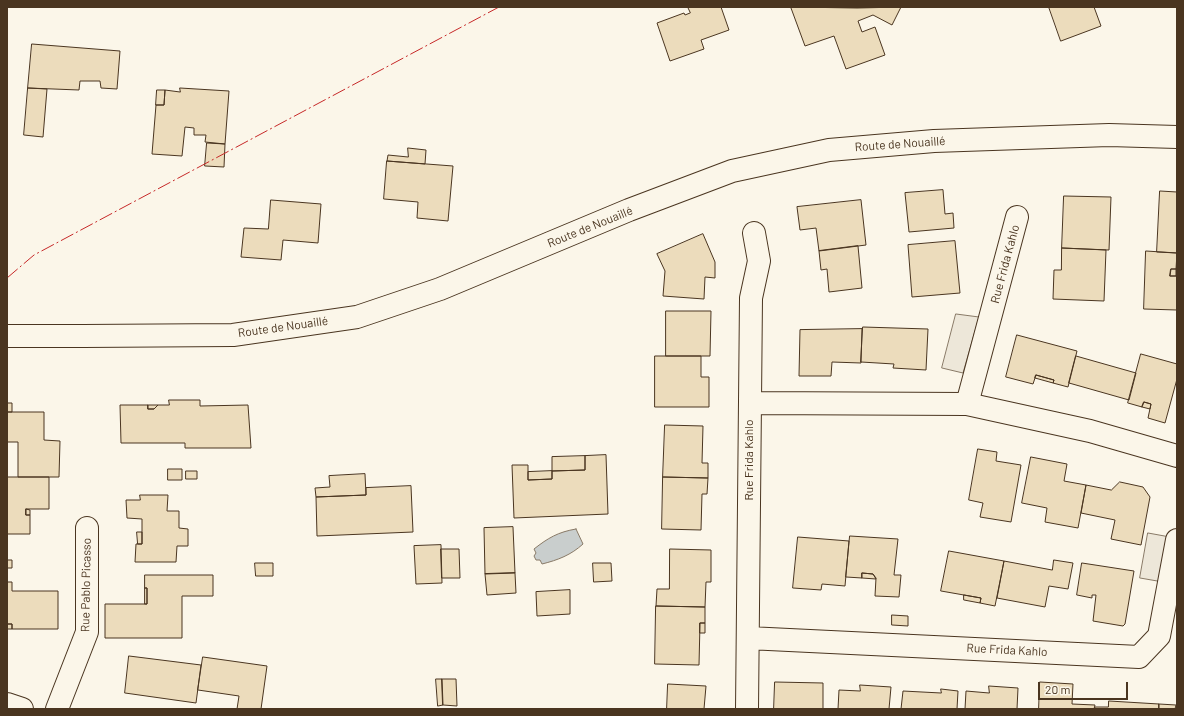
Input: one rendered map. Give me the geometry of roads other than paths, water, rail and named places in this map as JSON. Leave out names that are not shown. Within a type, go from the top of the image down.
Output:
[{"type":"street","name":"Route de Nouaillé","points":[[7,336],[233,334],[356,317],[440,289],[629,210],[732,171],[829,150],[942,140],[1109,135],[1177,137]]},
{"type":"street","name":"Rue Frida Kahlo","points":[[967,404],[1017,217]]},
{"type":"street","name":"Rue Frida Kahlo","points":[[747,709],[751,298],[759,261],[754,233]]},
{"type":"street","name":"Rue Frida Kahlo","points":[[750,403],[967,404],[1090,430],[1177,456]]},
{"type":"street","name":"Rue Pablo Picasso","points":[[57,709],[87,632],[87,528]]},
{"type":"street","name":"Rue Frida Kahlo","points":[[748,638],[1140,657],[1158,636],[1177,540]]},
{"type":"street","points":[[7,704],[22,709]]}]
